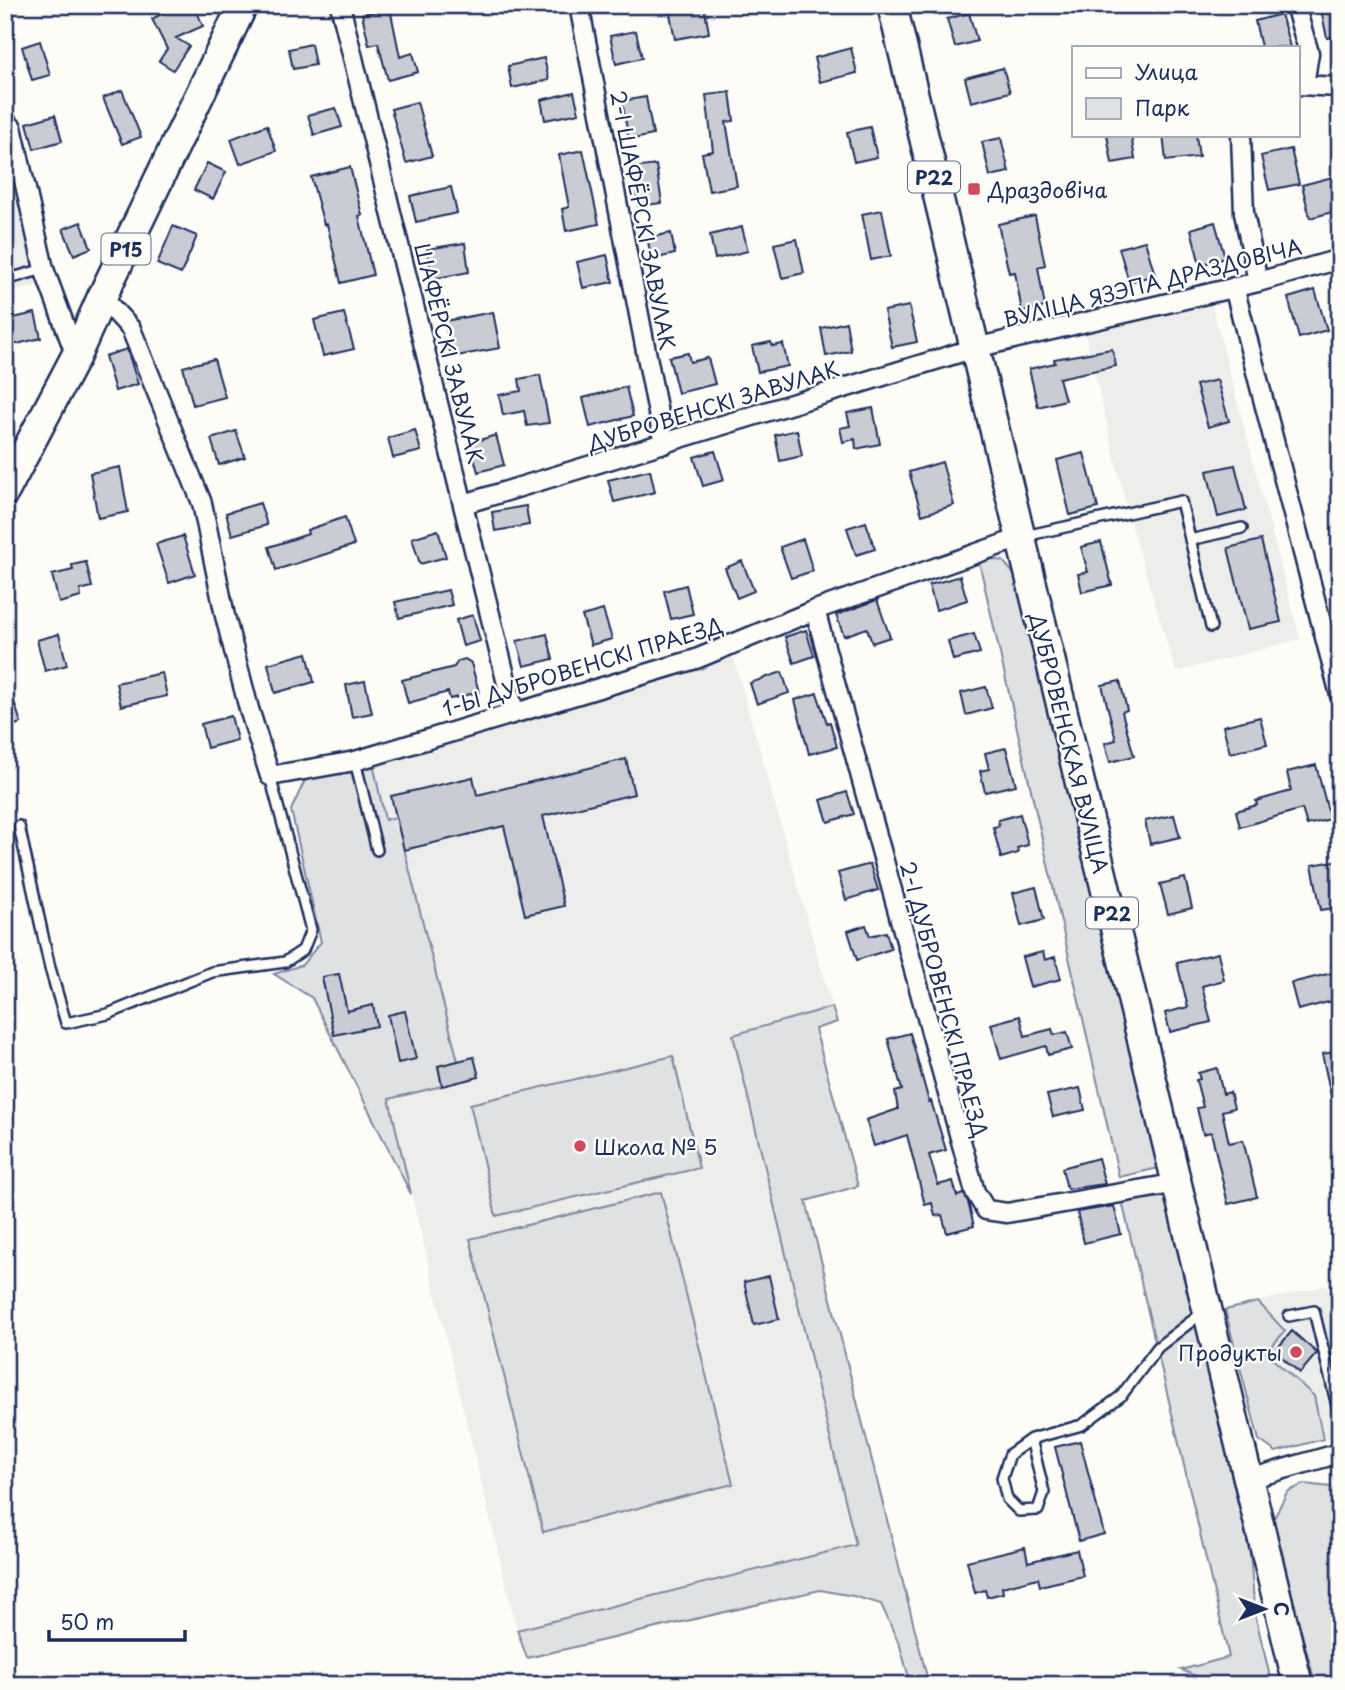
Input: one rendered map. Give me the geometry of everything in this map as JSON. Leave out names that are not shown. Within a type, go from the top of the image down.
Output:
[{"type":"main road","name":"Р15","points":[[5,491],[76,356],[243,5]]},
{"type":"main road","name":"ДУБРОВЕНСКАЯ ВУЛІЦА","points":[[892,5],[1298,1685]]},
{"type":"street","name":"ШАФЁРСКІ ЗАВУЛАК","points":[[340,5],[514,712]]},
{"type":"street","name":"2-І ШАФЁРСКІ ЗАВУЛАК","points":[[579,5],[664,444]]},
{"type":"street","points":[[1296,5],[1309,53],[1301,85],[1340,87]]},
{"type":"street","points":[[5,122],[12,127],[44,269],[76,356]]},
{"type":"street","points":[[1241,136],[1244,213],[1258,282]]},
{"type":"street","name":"ВУЛІЦА ЯЗЭПА ДРАЗДОВІЧА","points":[[975,348],[1258,282],[1340,259]]},
{"type":"street","points":[[1234,287],[1340,695]]},
{"type":"street","points":[[103,297],[131,329],[202,503],[225,616],[270,776]]},
{"type":"street","name":"ДУБРОВЕНСКІ ЗАВУЛАК","points":[[464,504],[975,348]]},
{"type":"street","name":"1-Ы ДУБРОВЕНСКІ ПРАЕЗД","points":[[270,776],[355,761],[696,659],[815,610],[1020,538]]},
{"type":"street","name":"2-І ДУБРОВЕНСКІ ПРАЕЗД","points":[[815,610],[971,1179],[980,1203],[986,1210],[1007,1213],[1178,1183]]},
{"type":"street","points":[[1249,1479],[1340,1453]]},
{"type":"lane","points":[[5,280],[44,269]]},
{"type":"lane","points":[[1020,538],[1181,501],[1211,627]]},
{"type":"lane","points":[[1190,540],[1242,528]]},
{"type":"lane","points":[[355,761],[377,850]]},
{"type":"lane","points":[[19,826],[50,968],[66,1023],[108,1014],[212,972],[285,962],[303,950],[311,930],[270,776]]},
{"type":"lane","points":[[1031,1439],[1044,1492],[1038,1510],[1019,1511],[1007,1499],[1002,1478],[1010,1454],[1031,1439],[1082,1425],[1121,1396],[1158,1347],[1206,1310]]},
{"type":"lane","points":[[1289,1316],[1314,1311],[1340,1418]]},
{"type":"shaded area","points":[[12,186],[39,285],[5,294],[5,187]]},
{"type":"shaded area","points":[[1212,305],[1300,639],[1176,672],[1131,525],[1085,333]]},
{"type":"shaded area","name":"Школа № 5","points":[[732,652],[832,1007],[733,1036],[857,1545],[517,1630],[388,1098],[442,1086],[438,1066],[458,1061],[396,818],[385,820],[373,763],[685,674]]},
{"type":"shaded area","points":[[1327,1285],[1340,1336],[1340,1436],[1323,1439],[1314,1396],[1266,1353],[1258,1302]]},
{"type":"green space","points":[[978,557],[1003,561],[1020,581],[1159,1168],[1119,1177]]},
{"type":"green space","points":[[373,763],[385,820],[396,817],[458,1061],[438,1066],[442,1086],[389,1099],[411,1194],[312,998],[274,974],[302,965],[321,942],[291,810],[305,780]]},
{"type":"green space","points":[[832,1007],[837,1022],[815,1029],[858,1186],[806,1201],[929,1685],[911,1685],[900,1646],[881,1604],[820,1590],[527,1658],[517,1630],[856,1545],[733,1035]]},
{"type":"green space","points":[[673,1056],[699,1168],[496,1216],[470,1104]]},
{"type":"green space","points":[[661,1192],[733,1484],[543,1532],[470,1239]]},
{"type":"green space","points":[[1165,1197],[1250,1553],[1255,1614],[1272,1685],[1219,1685],[1181,1670],[1229,1657],[1122,1201]]},
{"type":"green space","points":[[1258,1302],[1285,1331],[1266,1353],[1314,1396],[1323,1439],[1276,1452],[1259,1440],[1225,1310]]},
{"type":"green space","points":[[1304,1484],[1340,1488],[1340,1685],[1316,1685],[1271,1524],[1287,1492]]},
{"type":"building","points":[[178,5],[194,5],[203,26],[176,38],[189,46],[173,70],[159,61],[167,49],[152,19]]},
{"type":"building","points":[[704,5],[709,33],[675,39],[669,9]]},
{"type":"building","points":[[1320,5],[1340,5],[1340,35],[1327,38]]},
{"type":"building","points":[[390,8],[400,57],[413,53],[418,72],[388,80],[378,43],[369,45],[362,14]]},
{"type":"building","points":[[969,13],[977,41],[955,47],[947,19]]},
{"type":"building","points":[[1281,14],[1290,46],[1261,46],[1255,21]]},
{"type":"building","points":[[636,31],[642,58],[616,64],[610,36]]},
{"type":"building","points":[[40,41],[50,75],[32,80],[22,47]]},
{"type":"building","points":[[311,44],[315,65],[293,69],[289,49]]},
{"type":"building","points":[[851,48],[857,73],[820,82],[814,58]]},
{"type":"building","points":[[544,58],[549,80],[512,88],[508,66]]},
{"type":"building","points":[[1003,68],[1010,92],[971,102],[965,78]]},
{"type":"building","points":[[122,90],[141,137],[122,144],[103,98]]},
{"type":"building","points":[[574,92],[579,113],[545,120],[541,100]]},
{"type":"building","points":[[730,92],[734,121],[726,122],[737,186],[709,191],[702,153],[713,151],[706,95]]},
{"type":"building","points":[[646,97],[653,135],[629,140],[622,101]]},
{"type":"building","points":[[417,102],[432,156],[406,163],[391,109]]},
{"type":"building","points":[[336,108],[342,127],[314,135],[308,115]]},
{"type":"building","points":[[55,115],[62,141],[34,149],[27,123]]},
{"type":"building","points":[[267,125],[276,151],[240,164],[231,139]]},
{"type":"building","points":[[870,127],[877,157],[854,162],[847,132]]},
{"type":"building","points":[[1107,136],[1131,136],[1135,159],[1112,163]]},
{"type":"building","points":[[1163,136],[1196,136],[1199,157],[1166,161]]},
{"type":"building","points":[[1001,138],[1009,172],[990,176],[982,142]]},
{"type":"building","points":[[1291,149],[1299,184],[1269,190],[1261,156]]},
{"type":"building","points":[[583,150],[599,224],[566,231],[562,209],[569,207],[559,155]]},
{"type":"building","points":[[207,163],[226,172],[213,199],[194,190]]},
{"type":"building","points":[[656,165],[662,203],[638,206],[633,168]]},
{"type":"building","points":[[350,167],[373,275],[341,283],[327,224],[324,225],[311,177]]},
{"type":"building","points":[[1340,175],[1340,210],[1310,218],[1302,185]]},
{"type":"building","points":[[451,187],[457,213],[416,222],[410,196]]},
{"type":"building","points":[[882,210],[891,256],[871,260],[862,214]]},
{"type":"building","points":[[1035,216],[1045,265],[1038,267],[1045,307],[1022,312],[1015,272],[1009,273],[998,224]]},
{"type":"building","points":[[81,222],[91,248],[74,255],[63,229]]},
{"type":"building","points":[[1215,222],[1225,258],[1200,265],[1191,229]]},
{"type":"building","points":[[173,226],[197,236],[181,274],[157,264]]},
{"type":"building","points":[[742,227],[748,251],[715,259],[710,235]]},
{"type":"building","points":[[671,233],[675,254],[652,259],[647,238]]},
{"type":"building","points":[[797,239],[804,273],[782,278],[774,244]]},
{"type":"building","points":[[1145,241],[1155,275],[1129,282],[1119,248]]},
{"type":"building","points":[[465,243],[469,272],[432,279],[427,249]]},
{"type":"building","points":[[607,255],[613,282],[583,288],[577,262]]},
{"type":"building","points":[[1315,290],[1327,330],[1299,338],[1288,298]]},
{"type":"building","points":[[909,306],[917,342],[892,347],[884,311]]},
{"type":"building","points":[[493,312],[500,348],[451,357],[445,321]]},
{"type":"building","points":[[35,313],[41,338],[9,346],[5,320]]},
{"type":"building","points":[[344,313],[354,349],[323,356],[314,320]]},
{"type":"building","points":[[846,322],[851,351],[826,356],[821,328]]},
{"type":"building","points":[[771,342],[772,346],[783,344],[788,366],[758,372],[752,346]]},
{"type":"building","points":[[127,349],[138,384],[115,391],[105,356]]},
{"type":"building","points":[[1112,349],[1116,366],[1059,378],[1065,400],[1038,407],[1029,369],[1055,363],[1054,359]]},
{"type":"building","points":[[688,353],[690,362],[708,358],[715,384],[678,393],[669,357]]},
{"type":"building","points":[[214,359],[225,397],[193,405],[183,367]]},
{"type":"building","points":[[540,375],[549,423],[527,426],[524,411],[503,415],[499,395],[521,391],[519,379]]},
{"type":"building","points":[[1217,380],[1229,421],[1208,427],[1196,385]]},
{"type":"building","points":[[626,387],[633,416],[590,427],[583,398]]},
{"type":"building","points":[[873,408],[880,444],[856,449],[855,439],[843,442],[840,428],[850,426],[847,413]]},
{"type":"building","points":[[415,430],[421,451],[393,458],[388,438]]},
{"type":"building","points":[[797,430],[802,456],[780,461],[775,435]]},
{"type":"building","points":[[236,431],[245,457],[219,465],[211,439]]},
{"type":"building","points":[[496,435],[504,465],[478,472],[470,443]]},
{"type":"building","points":[[715,451],[724,480],[703,486],[694,457]]},
{"type":"building","points":[[1084,453],[1098,508],[1070,515],[1057,460]]},
{"type":"building","points":[[942,462],[954,505],[922,515],[909,472]]},
{"type":"building","points":[[1235,465],[1246,510],[1218,517],[1207,471]]},
{"type":"building","points":[[120,467],[128,512],[98,518],[90,473]]},
{"type":"building","points":[[650,470],[655,492],[614,502],[608,480]]},
{"type":"building","points":[[260,503],[267,525],[232,535],[226,513]]},
{"type":"building","points":[[526,506],[529,525],[495,531],[492,512]]},
{"type":"building","points":[[345,517],[354,545],[276,570],[269,547],[308,534],[307,530]]},
{"type":"building","points":[[866,522],[875,549],[856,555],[847,528]]},
{"type":"building","points":[[438,530],[446,557],[420,564],[412,538]]},
{"type":"building","points":[[183,536],[195,574],[169,583],[156,544]]},
{"type":"building","points":[[803,539],[813,571],[791,578],[780,547]]},
{"type":"building","points":[[1261,540],[1281,622],[1248,629],[1228,548]]},
{"type":"building","points":[[1101,542],[1112,585],[1082,592],[1078,574],[1088,572],[1081,547]]},
{"type":"building","points":[[742,561],[754,591],[737,598],[725,568]]},
{"type":"building","points":[[86,562],[92,587],[80,590],[81,597],[59,603],[52,575],[73,570],[72,565]]},
{"type":"building","points":[[960,576],[967,600],[936,610],[929,585]]},
{"type":"building","points":[[686,585],[693,614],[671,619],[664,591]]},
{"type":"building","points":[[448,590],[452,605],[399,618],[395,602]]},
{"type":"building","points":[[877,600],[890,637],[872,643],[867,628],[844,636],[836,615]]},
{"type":"building","points":[[603,610],[612,639],[591,645],[582,616]]},
{"type":"building","points":[[473,615],[480,641],[463,646],[456,620]]},
{"type":"building","points":[[806,630],[814,656],[794,663],[785,637]]},
{"type":"building","points":[[59,634],[67,665],[45,671],[37,640]]},
{"type":"building","points":[[547,634],[553,659],[524,666],[517,641]]},
{"type":"building","points":[[974,634],[980,653],[953,660],[948,641]]},
{"type":"building","points":[[307,653],[314,682],[275,693],[268,664]]},
{"type":"building","points":[[465,659],[471,663],[479,692],[450,699],[448,692],[408,703],[402,680],[454,667],[458,661]]},
{"type":"building","points":[[782,672],[789,693],[757,704],[750,683]]},
{"type":"building","points":[[162,673],[167,696],[121,706],[116,683]]},
{"type":"building","points":[[365,681],[372,713],[352,717],[346,685]]},
{"type":"building","points":[[1120,681],[1127,710],[1122,712],[1134,756],[1110,762],[1105,743],[1116,740],[1102,685]]},
{"type":"building","points":[[5,683],[8,683],[21,723],[5,728]]},
{"type":"building","points":[[986,687],[992,708],[966,715],[961,693]]},
{"type":"building","points":[[817,693],[827,723],[830,722],[837,747],[809,754],[795,700]]},
{"type":"building","points":[[231,716],[237,740],[207,748],[201,724]]},
{"type":"building","points":[[1260,717],[1267,744],[1230,753],[1223,726]]},
{"type":"building","points":[[1006,748],[1016,785],[985,792],[980,771],[989,769],[985,753]]},
{"type":"building","points":[[626,759],[634,794],[543,816],[564,906],[525,915],[504,826],[404,850],[391,796],[473,777],[477,795]]},
{"type":"building","points":[[1316,765],[1330,819],[1307,825],[1302,809],[1240,827],[1236,811],[1257,805],[1256,801],[1291,791],[1287,772]]},
{"type":"building","points":[[847,792],[854,814],[828,822],[821,800]]},
{"type":"building","points":[[1020,814],[1028,845],[1017,848],[1018,853],[1001,858],[993,827],[999,826],[998,820]]},
{"type":"building","points":[[1174,815],[1180,837],[1150,844],[1145,821]]},
{"type":"building","points":[[1340,860],[1340,907],[1321,910],[1312,865]]},
{"type":"building","points":[[870,864],[878,890],[846,900],[838,873]]},
{"type":"building","points":[[1185,878],[1192,908],[1168,914],[1160,884]]},
{"type":"building","points":[[1036,887],[1044,920],[1021,926],[1013,893]]},
{"type":"building","points":[[866,925],[870,936],[886,932],[891,949],[857,960],[848,931]]},
{"type":"building","points":[[1043,952],[1045,960],[1055,957],[1061,979],[1030,987],[1022,957]]},
{"type":"building","points":[[1218,953],[1224,980],[1202,986],[1211,1022],[1170,1032],[1165,1013],[1188,1007],[1177,963]]},
{"type":"building","points":[[1340,971],[1340,999],[1298,1010],[1291,983]]},
{"type":"building","points":[[339,974],[347,1011],[373,1005],[377,1026],[334,1035],[322,977]]},
{"type":"building","points":[[405,1011],[416,1059],[398,1063],[388,1015]]},
{"type":"building","points":[[1020,1016],[1025,1036],[1052,1029],[1054,1035],[1067,1032],[1072,1049],[1048,1055],[1046,1046],[1001,1059],[991,1024]]},
{"type":"building","points":[[910,1033],[929,1102],[931,1101],[946,1150],[929,1155],[938,1185],[953,1181],[957,1196],[964,1194],[968,1202],[974,1226],[947,1233],[942,1215],[935,1216],[932,1203],[925,1205],[907,1135],[874,1146],[866,1120],[898,1109],[895,1092],[902,1090],[888,1039]]},
{"type":"building","points":[[1340,1051],[1340,1104],[1333,1105],[1322,1054]]},
{"type":"building","points":[[474,1057],[479,1077],[442,1086],[438,1066]]},
{"type":"building","points":[[1217,1068],[1223,1094],[1230,1092],[1234,1108],[1222,1111],[1229,1143],[1243,1140],[1257,1197],[1228,1204],[1211,1132],[1203,1134],[1197,1108],[1203,1107],[1196,1080],[1200,1079],[1198,1073]]},
{"type":"building","points":[[1080,1088],[1085,1110],[1053,1117],[1047,1095]]},
{"type":"building","points":[[1098,1158],[1105,1184],[1067,1189],[1062,1168]]},
{"type":"building","points":[[1114,1206],[1121,1234],[1084,1243],[1077,1212]]},
{"type":"building","points":[[769,1276],[779,1319],[754,1325],[744,1282]]},
{"type":"building","name":"Продукты","points":[[1292,1331],[1317,1353],[1300,1373],[1275,1351]]},
{"type":"building","points":[[1080,1441],[1104,1534],[1079,1541],[1055,1447]]},
{"type":"building","points":[[1025,1547],[1028,1562],[1077,1550],[1083,1576],[1040,1586],[1038,1578],[1002,1587],[1003,1593],[987,1597],[985,1590],[975,1593],[967,1561]]},
{"type":"place","name":"Драздовіча","points":[[974,189]]},
{"type":"place","name":"Школа № 5","points":[[580,1146]]},
{"type":"place","name":"Продукты","points":[[1296,1352]]}]
